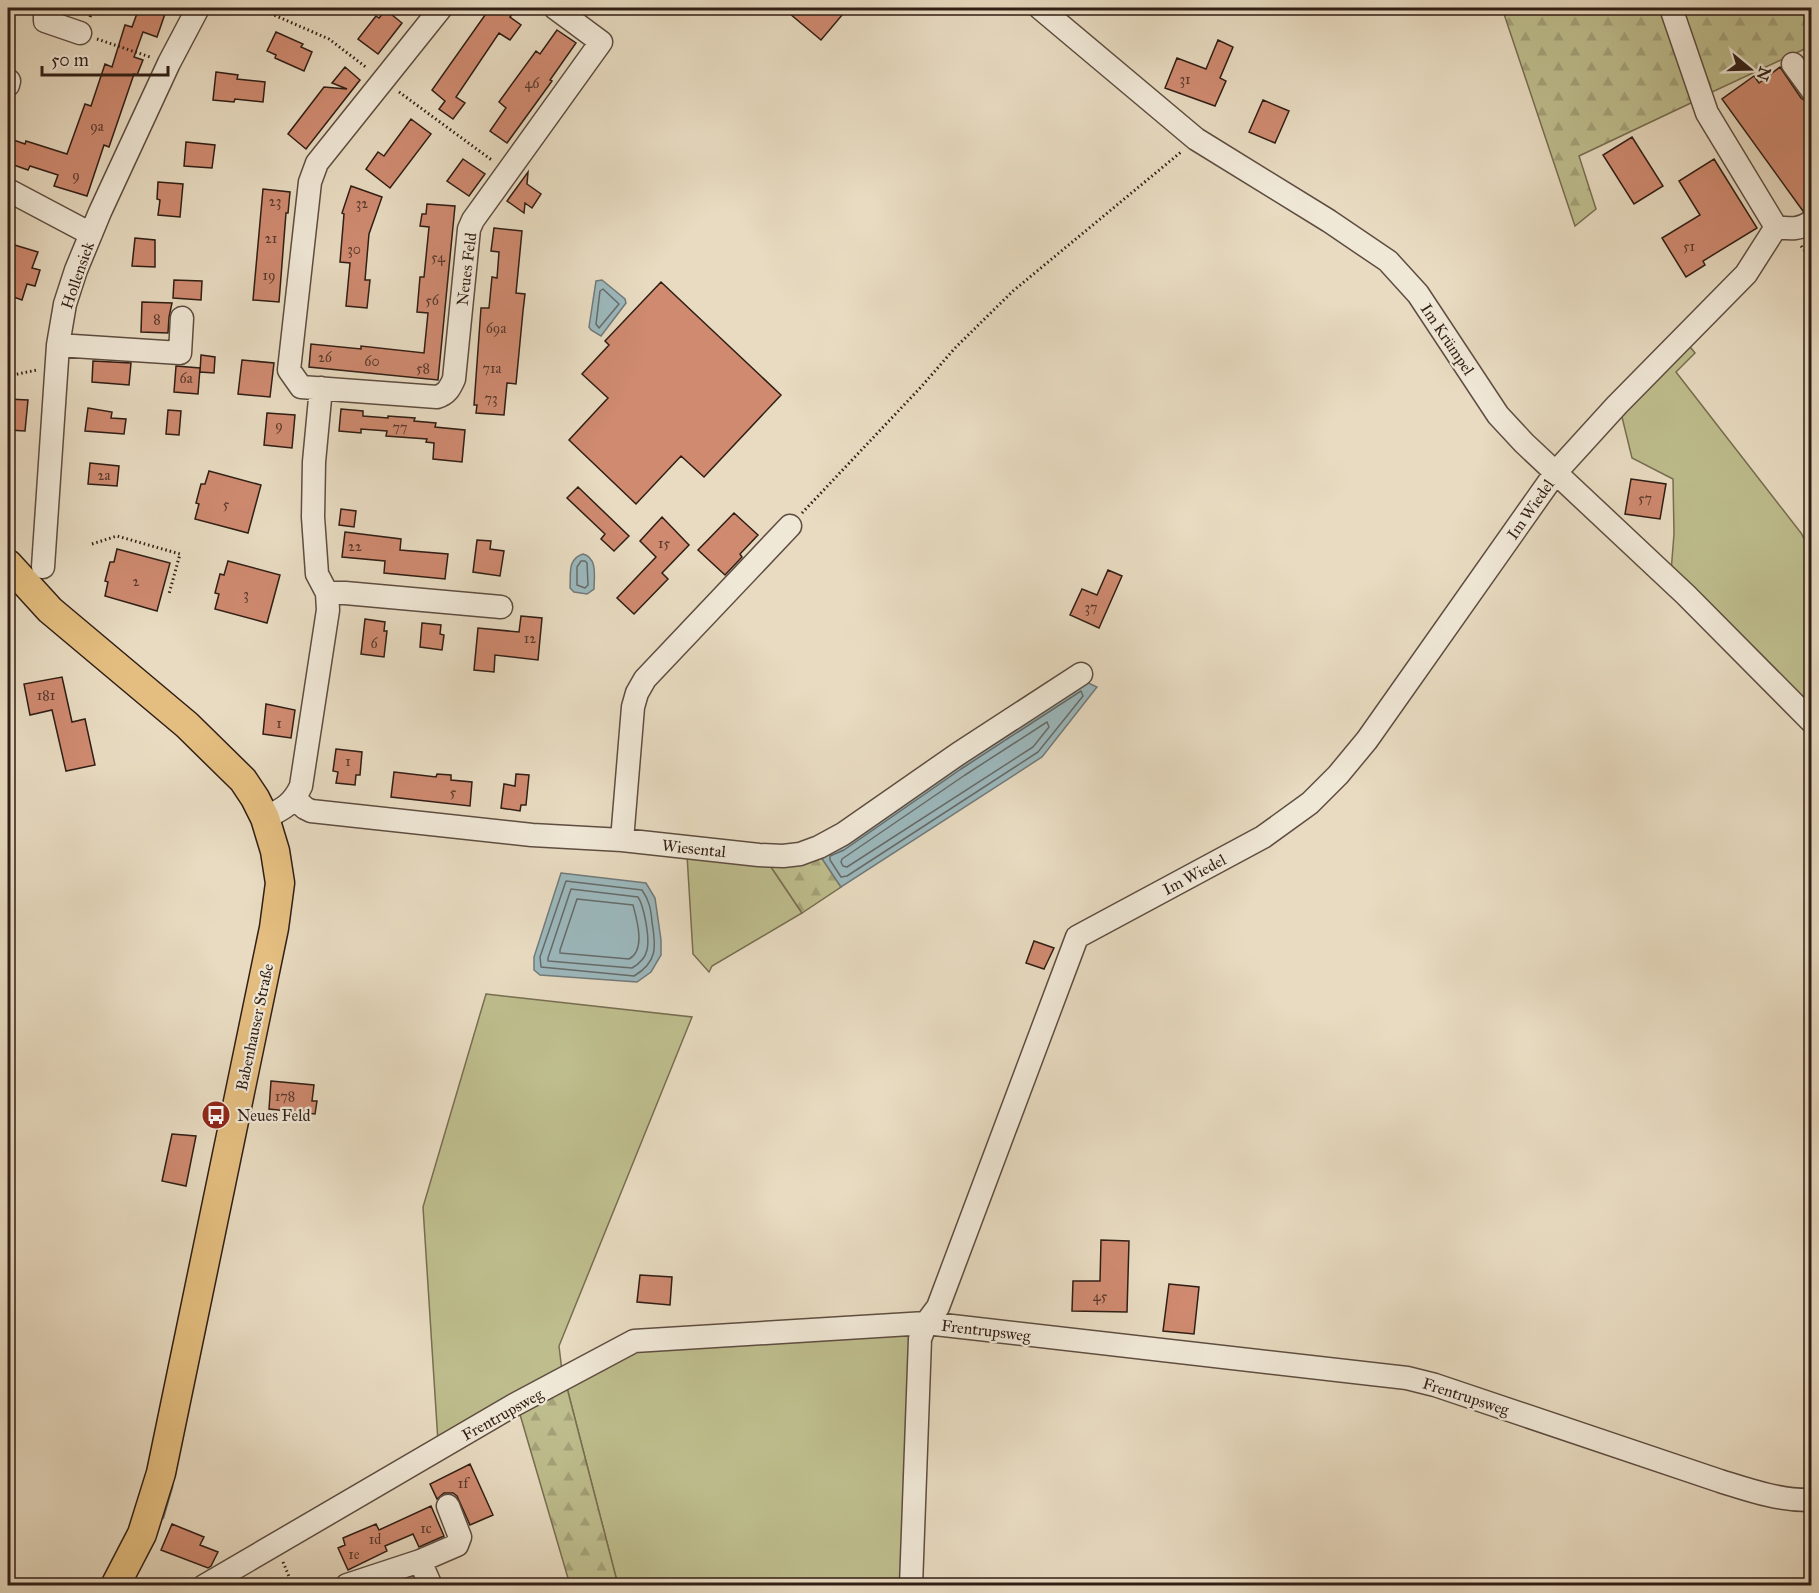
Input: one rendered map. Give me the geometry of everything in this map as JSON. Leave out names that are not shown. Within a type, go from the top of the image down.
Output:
[{"type":"main road","name":"Babenhauser Straße","points":[[8,564],[51,610],[161,703],[226,763],[249,789],[265,818],[279,875],[279,896],[272,940],[161,1473],[142,1534],[115,1586]]},
{"type":"street","points":[[45,8],[45,21],[80,33]]},
{"type":"street","name":"Hollensiek","points":[[44,567],[58,345],[72,281],[169,63],[198,8]]},
{"type":"street","name":"Neues Feld","points":[[441,8],[317,163],[310,182],[290,369],[301,387],[437,397],[444,395],[451,388],[454,379],[468,229],[601,42],[555,8]]},
{"type":"street","name":"Im Krümpel","points":[[1040,8],[1196,139],[1329,221],[1388,261],[1418,294],[1498,415],[1524,443],[1686,594],[1812,722]]},
{"type":"street","points":[[1671,8],[1707,112],[1776,227],[1792,229],[1804,227],[1812,220]]},
{"type":"street","points":[[1793,64],[1812,90]]},
{"type":"street","points":[[8,190],[92,234]]},
{"type":"street","name":"Im Wiedel","points":[[911,1586],[920,1339],[926,1323],[938,1307],[1077,937],[1263,837],[1310,803],[1338,775],[1367,740],[1556,472],[1617,405],[1746,274],[1776,227]]},
{"type":"street","points":[[58,345],[180,353],[182,318]]},
{"type":"street","points":[[265,818],[281,810],[295,799],[301,786],[328,610],[327,593],[317,574],[313,517],[314,462],[321,388]]},
{"type":"street","points":[[622,840],[633,707],[637,693],[645,679],[790,526]]},
{"type":"street","points":[[327,593],[501,607]]},
{"type":"street","name":"Wiesental","points":[[295,799],[311,811],[532,835],[622,840],[759,855],[800,854],[843,834],[958,754],[1081,674]]},
{"type":"street","name":"Frentrupsweg","points":[[204,1586],[514,1406],[634,1341],[926,1323],[1407,1378],[1435,1385],[1720,1481],[1765,1494],[1812,1500]]},
{"type":"street","points":[[347,1585],[420,1561],[457,1545],[460,1537],[447,1506]]},
{"type":"street","points":[[420,1561],[431,1586]]},
{"type":"path","points":[[258,8],[329,39],[508,173]]},
{"type":"path","points":[[80,33],[169,63]]},
{"type":"path","points":[[790,526],[955,348],[1013,291],[1196,139]]},
{"type":"path","points":[[8,376],[56,367]]},
{"type":"path","points":[[92,544],[117,536],[180,554],[169,594]]},
{"type":"path","points":[[276,1544],[292,1586]]},
{"type":"green space","points":[[1502,8],[1662,8],[1693,102],[1579,156],[1596,209],[1575,226]]},
{"type":"green space","points":[[1677,8],[1801,8],[1811,22],[1811,46],[1710,93]]},
{"type":"green space","points":[[1687,343],[1695,353],[1676,372],[1801,533],[1811,551],[1811,714],[1671,572],[1674,534],[1673,479],[1632,458],[1621,413]]},
{"type":"green space","points":[[819,854],[841,887],[802,913],[769,864]]},
{"type":"green space","points":[[687,855],[769,864],[802,913],[712,966],[709,972],[693,954]]},
{"type":"green space","points":[[486,994],[692,1017],[559,1346],[562,1371],[438,1442],[423,1207]]},
{"type":"green space","points":[[912,1330],[904,1585],[843,1585],[817,1581],[816,1586],[618,1585],[566,1384],[634,1346]]},
{"type":"green space","points":[[566,1384],[618,1585],[570,1585],[519,1411]]},
{"type":"water","points":[[602,280],[625,299],[626,303],[601,336],[589,327],[596,281]]},
{"type":"water","points":[[583,554],[591,559],[594,568],[594,589],[587,594],[574,592],[570,588],[572,563],[574,559]]},
{"type":"water","points":[[1084,681],[1097,687],[1042,757],[841,887],[819,854]]},
{"type":"water","points":[[561,873],[646,883],[655,898],[661,940],[661,955],[651,972],[637,982],[540,975],[534,970],[534,957]]},
{"type":"building","points":[[139,8],[167,8],[157,37],[143,32],[134,57],[143,60],[137,75],[134,74],[109,147],[104,145],[87,196],[54,186],[58,175],[30,166],[28,170],[8,163],[8,138],[25,144],[26,141],[67,154],[85,104],[91,106],[105,64],[112,67],[125,25],[132,27]]},
{"type":"building","points":[[490,8],[517,8],[510,17],[521,25],[510,40],[499,33],[456,97],[465,103],[453,119],[439,109],[445,101],[432,90]]},
{"type":"building","points":[[783,8],[848,8],[821,40]]},
{"type":"building","points":[[386,10],[402,23],[378,54],[358,39],[376,16],[379,18]]},
{"type":"building","points":[[557,30],[576,43],[550,80],[552,81],[507,143],[490,131],[506,108],[499,102],[536,51],[540,54]]},
{"type":"building","points":[[276,32],[303,44],[301,47],[312,52],[304,71],[275,58],[276,55],[267,51]]},
{"type":"building","points":[[1218,40],[1233,47],[1220,78],[1226,81],[1215,106],[1165,88],[1177,58],[1206,69]]},
{"type":"building","points":[[345,67],[360,80],[306,149],[288,134],[324,87],[347,89],[332,83]]},
{"type":"building","points":[[1780,67],[1801,98],[1812,106],[1812,159],[1806,163],[1812,170],[1812,208],[1803,211],[1722,99],[1754,76],[1759,83]]},
{"type":"building","points":[[216,72],[238,75],[237,79],[265,82],[263,102],[235,99],[234,102],[213,100]]},
{"type":"building","points":[[1263,100],[1289,111],[1275,143],[1249,132]]},
{"type":"building","points":[[411,119],[431,134],[390,188],[366,169],[378,152],[384,156]]},
{"type":"building","points":[[1632,137],[1663,186],[1634,204],[1603,155]]},
{"type":"building","points":[[186,142],[215,145],[212,168],[184,166]]},
{"type":"building","points":[[463,159],[485,174],[469,196],[447,181]]},
{"type":"building","points":[[1714,159],[1757,228],[1703,261],[1705,265],[1686,277],[1662,238],[1700,215],[1679,181]]},
{"type":"building","points":[[528,172],[527,184],[541,194],[532,208],[525,203],[524,213],[507,201]]},
{"type":"building","points":[[158,182],[183,184],[180,217],[158,215],[160,200],[157,199]]},
{"type":"building","points":[[351,186],[382,197],[369,234],[365,280],[370,280],[367,308],[346,306],[350,263],[340,262],[344,214],[342,213]]},
{"type":"building","points":[[263,189],[290,192],[288,213],[286,213],[279,302],[253,300]]},
{"type":"building","points":[[427,204],[455,206],[438,380],[309,367],[311,344],[361,349],[361,346],[424,353],[428,313],[417,312],[420,277],[424,277],[429,227],[420,226],[422,214],[426,214]]},
{"type":"building","points":[[494,228],[522,231],[516,293],[525,294],[516,384],[507,383],[504,415],[476,413],[477,405],[474,405],[481,308],[489,308],[492,277],[497,278],[499,252],[491,251]]},
{"type":"building","points":[[135,238],[155,240],[155,267],[132,266]]},
{"type":"building","points":[[8,243],[38,252],[32,268],[40,270],[35,286],[27,284],[22,300],[8,295]]},
{"type":"building","points":[[174,280],[202,281],[201,300],[173,298]]},
{"type":"building","points":[[661,282],[781,395],[704,477],[681,456],[636,504],[569,440],[608,398],[582,374],[609,345],[605,341]]},
{"type":"building","points":[[142,302],[172,303],[168,333],[141,332]]},
{"type":"building","points":[[201,355],[215,357],[214,373],[200,372]]},
{"type":"building","points":[[242,360],[274,363],[270,397],[238,394]]},
{"type":"building","points":[[93,361],[131,363],[129,385],[92,382]]},
{"type":"building","points":[[176,366],[200,368],[198,394],[174,392]]},
{"type":"building","points":[[8,399],[28,400],[25,431],[8,430]]},
{"type":"building","points":[[88,408],[112,412],[111,418],[126,419],[124,434],[85,431]]},
{"type":"building","points":[[341,409],[363,411],[363,416],[415,418],[414,421],[436,423],[435,427],[465,430],[462,462],[433,459],[434,443],[426,442],[427,439],[386,436],[387,431],[361,429],[361,433],[339,431]]},
{"type":"building","points":[[168,410],[181,411],[179,435],[166,434]]},
{"type":"building","points":[[267,413],[295,415],[292,448],[264,445]]},
{"type":"building","points":[[90,463],[119,466],[117,486],[88,484]]},
{"type":"building","points":[[209,471],[261,485],[248,533],[195,519],[201,484],[205,484]]},
{"type":"building","points":[[1631,479],[1666,484],[1660,519],[1625,514]]},
{"type":"building","points":[[578,487],[629,536],[614,551],[601,539],[605,534],[567,498]]},
{"type":"building","points":[[341,509],[356,511],[354,527],[339,525]]},
{"type":"building","points":[[734,513],[758,535],[725,575],[698,550]]},
{"type":"building","points":[[662,517],[689,545],[662,573],[668,579],[634,614],[617,598],[656,557],[640,541]]},
{"type":"building","points":[[345,532],[401,539],[400,550],[448,554],[445,579],[384,573],[385,561],[342,557]]},
{"type":"building","points":[[477,540],[491,541],[490,549],[504,551],[500,576],[473,572]]},
{"type":"building","points":[[117,549],[170,563],[157,611],[105,596],[108,582],[105,581],[110,562],[114,562]]},
{"type":"building","points":[[228,561],[280,575],[267,623],[215,609],[219,594],[215,593],[220,574],[224,575]]},
{"type":"building","points":[[1108,570],[1122,576],[1099,628],[1070,615],[1082,589],[1097,595]]},
{"type":"building","points":[[521,616],[542,618],[538,660],[495,655],[494,672],[474,670],[478,628],[519,632]]},
{"type":"building","points":[[365,619],[385,622],[384,631],[387,631],[384,657],[361,654]]},
{"type":"building","points":[[422,623],[441,625],[440,634],[444,635],[442,650],[420,647]]},
{"type":"building","points":[[62,677],[72,722],[85,719],[95,765],[66,771],[52,710],[30,715],[24,684]]},
{"type":"building","points":[[266,704],[295,710],[291,738],[263,734]]},
{"type":"building","points":[[336,749],[362,752],[360,775],[356,775],[355,785],[336,783],[338,772],[333,771]]},
{"type":"building","points":[[394,772],[436,777],[437,774],[451,775],[451,780],[472,782],[470,806],[391,797]]},
{"type":"building","points":[[516,774],[529,775],[526,805],[521,805],[520,811],[501,808],[504,784],[515,786]]},
{"type":"building","points":[[1034,941],[1054,948],[1044,969],[1026,963]]},
{"type":"building","points":[[271,1081],[314,1085],[312,1101],[317,1101],[315,1114],[269,1109]]},
{"type":"building","points":[[172,1134],[196,1136],[186,1186],[162,1181]]},
{"type":"building","points":[[1101,1240],[1129,1241],[1127,1312],[1072,1311],[1073,1281],[1100,1281]]},
{"type":"building","points":[[640,1275],[672,1277],[670,1305],[637,1302]]},
{"type":"building","points":[[1169,1284],[1199,1287],[1194,1334],[1163,1331]]},
{"type":"building","points":[[470,1464],[493,1515],[470,1525],[457,1496],[453,1493],[444,1493],[437,1499],[430,1484]]},
{"type":"building","points":[[431,1506],[444,1536],[419,1547],[413,1534],[385,1546],[387,1551],[348,1570],[338,1548],[345,1545],[343,1538],[376,1524],[379,1530]]},
{"type":"building","points":[[172,1524],[204,1537],[200,1545],[218,1552],[211,1566],[208,1568],[161,1550]]},
{"type":"waterway","points":[[162,1517],[171,1486]]},
{"type":"place","name":"Neues Feld","points":[[216,1115]]}]
